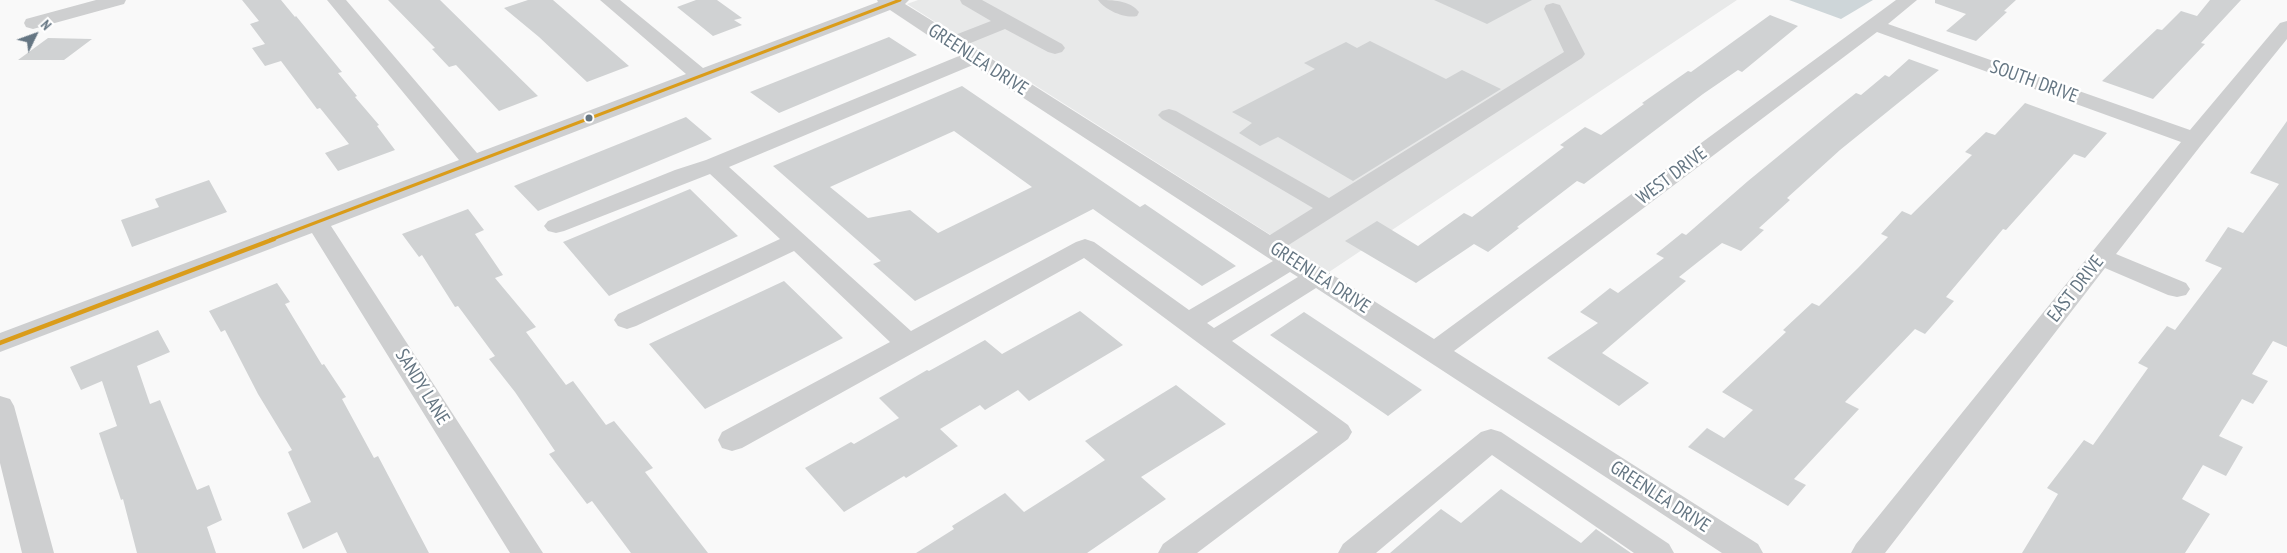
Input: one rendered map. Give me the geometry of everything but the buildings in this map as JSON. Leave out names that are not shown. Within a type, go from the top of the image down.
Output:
[{"type":"street","points":[[33,23],[117,0]]},
{"type":"street","points":[[336,0],[473,162]]},
{"type":"street","points":[[609,0],[700,76]]},
{"type":"street","points":[[969,0],[1055,48]]},
{"type":"street","points":[[1107,0],[1130,12]]},
{"type":"street","name":"WEST DRIVE","points":[[1435,352],[1908,0]]},
{"type":"street","points":[[0,343],[892,1]]},
{"type":"street","name":"GREENLEA DRIVE","points":[[892,1],[974,57],[1747,553]]},
{"type":"street","points":[[1270,246],[1575,54],[1553,9]]},
{"type":"street","points":[[953,43],[1006,22]]},
{"type":"street","name":"SOUTH DRIVE","points":[[1874,25],[2194,139]]},
{"type":"street","name":"EAST DRIVE","points":[[1867,553],[2194,139],[2287,27]]},
{"type":"street","points":[[556,226],[714,165],[974,57]]},
{"type":"street","points":[[1170,115],[1331,209]]},
{"type":"street","points":[[714,165],[908,343]]},
{"type":"street","name":"SANDY LANE","points":[[317,222],[527,553]]},
{"type":"street","points":[[627,320],[796,241]]},
{"type":"street","points":[[732,440],[1085,246],[1338,432],[1174,553]]},
{"type":"street","points":[[2101,257],[2178,289]]},
{"type":"street","points":[[1189,322],[1292,260]]},
{"type":"street","points":[[1214,340],[1317,276]]},
{"type":"street","points":[[0,406],[38,553]]},
{"type":"street","points":[[1354,553],[1490,440],[1658,553]]},
{"type":"shaded area","points":[[918,0],[1737,0],[1329,272],[907,4]]},
{"type":"shaded area","points":[[1789,0],[1873,0],[1841,19]]},
{"type":"transit line","points":[[0,343],[900,0]]}]
